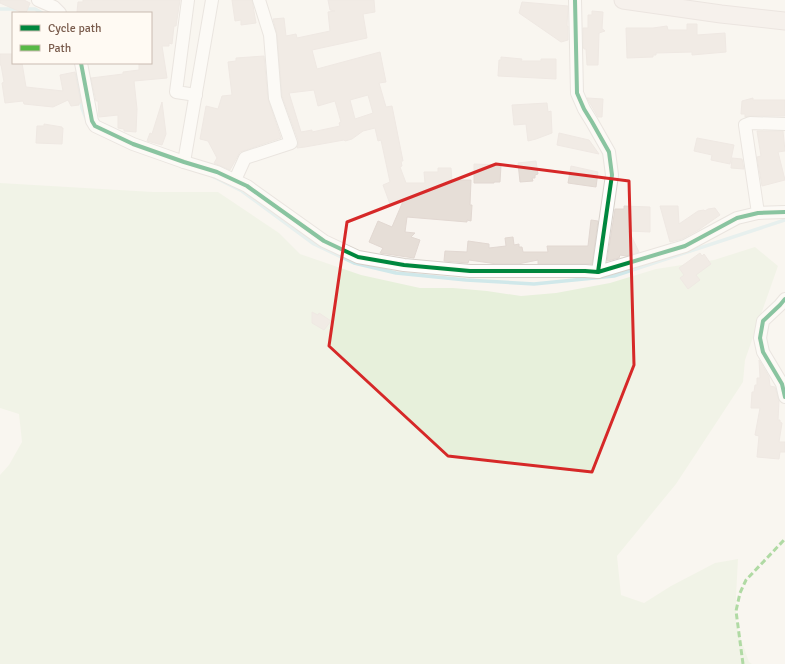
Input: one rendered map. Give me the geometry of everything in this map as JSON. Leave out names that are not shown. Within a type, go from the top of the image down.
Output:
[{"type":"highway","points":[[623,0],[785,21]]},
{"type":"street","points":[[38,0],[54,7],[59,12]]},
{"type":"street","points":[[188,0],[176,92],[196,95]]},
{"type":"street","points":[[184,162],[212,0]]},
{"type":"street","points":[[235,180],[244,158],[291,143],[275,98],[270,35],[259,0]]},
{"type":"street","points":[[575,0],[577,93],[584,109],[609,152],[612,175],[598,272]]},
{"type":"street","points":[[82,64],[92,121],[95,126],[133,144],[217,172],[235,180],[247,186],[324,241],[358,257],[404,265],[440,269],[598,272],[685,246],[737,218],[758,213],[785,212]]},
{"type":"street","points":[[758,213],[745,125],[750,123],[785,124]]},
{"type":"street","points":[[785,299],[780,306],[763,321],[760,338],[763,352],[782,384],[785,397]]},
{"type":"highlighted area","points":[[496,164],[629,181],[634,365],[592,472],[448,456],[329,346],[347,222]]},
{"type":"green space","points":[[0,183],[153,192],[218,192],[279,233],[300,254],[361,275],[420,288],[453,288],[521,296],[556,293],[610,283],[656,269],[714,260],[755,247],[778,266],[745,360],[743,382],[676,484],[617,556],[621,595],[644,603],[671,586],[715,563],[738,559],[736,625],[749,662],[752,664],[0,664],[0,475],[9,465],[22,442],[19,414],[0,408]]},
{"type":"building","points":[[0,0],[24,0],[30,3],[26,12],[21,12],[0,3]]},
{"type":"building","points":[[83,0],[180,0],[176,26],[174,26],[172,44],[169,43],[169,46],[162,46],[167,78],[134,81],[137,109],[136,132],[124,131],[124,129],[118,128],[118,115],[99,117],[98,101],[96,101],[91,78],[123,74],[123,72],[139,70],[139,64],[152,64],[152,12],[77,12],[78,2],[83,2]]},
{"type":"building","points":[[232,0],[252,0],[256,23],[241,25],[241,20],[235,21]]},
{"type":"building","points":[[328,0],[374,0],[375,12],[363,14],[367,38],[312,50],[317,69],[380,52],[386,82],[379,83],[386,107],[392,106],[403,161],[401,161],[402,166],[400,167],[406,183],[425,183],[424,172],[438,172],[438,168],[451,168],[452,180],[471,180],[471,221],[467,220],[467,222],[407,217],[405,232],[415,233],[411,237],[420,240],[414,258],[380,253],[383,248],[369,242],[378,221],[392,227],[404,199],[390,204],[383,185],[390,182],[381,140],[378,141],[375,128],[363,131],[352,139],[345,141],[297,148],[298,140],[282,96],[277,34],[273,19],[284,18],[286,36],[296,34],[297,38],[330,31],[328,12],[335,11],[330,10]],"holes":[[[314,90],[318,106],[335,101],[341,122],[339,123],[340,126],[312,132],[312,130],[301,132],[289,93]],[[368,95],[373,113],[355,119],[350,100]]]},
{"type":"building","points":[[522,2],[568,6],[568,40],[561,42],[519,13]]},
{"type":"building","points":[[592,11],[603,12],[602,29],[605,31],[599,33],[598,65],[587,65],[586,49],[584,49],[583,46],[583,28],[588,28],[588,15],[592,15]]},
{"type":"building","points":[[687,24],[697,24],[697,35],[725,33],[726,52],[692,55],[692,52],[656,53],[653,57],[627,58],[626,28],[653,28],[667,26],[668,30],[687,30]]},
{"type":"building","points":[[0,54],[12,54],[12,64],[22,64],[26,87],[63,91],[60,75],[75,72],[81,103],[79,103],[79,105],[71,106],[68,100],[53,107],[24,104],[23,101],[5,103],[2,83],[4,82],[0,65]]},
{"type":"building","points":[[264,56],[268,99],[281,138],[240,152],[230,170],[214,163],[217,158],[208,141],[200,139],[206,106],[218,109],[222,96],[232,95],[228,62],[236,61],[236,58]]},
{"type":"building","points":[[501,57],[522,59],[521,61],[556,59],[556,79],[498,76],[499,60],[501,60]]},
{"type":"building","points":[[587,98],[603,99],[602,117],[598,117]]},
{"type":"building","points":[[753,98],[753,100],[785,100],[785,116],[745,117],[745,114],[741,114],[742,101]]},
{"type":"building","points":[[162,102],[166,134],[162,145],[147,141],[150,133],[152,134]]},
{"type":"building","points":[[547,103],[548,112],[551,111],[552,133],[528,141],[526,124],[514,125],[512,105]]},
{"type":"building","points":[[44,124],[63,128],[62,144],[36,143],[37,126],[44,126]]},
{"type":"building","points":[[757,131],[783,131],[785,151],[778,152],[785,180],[762,186],[757,157],[761,156]]},
{"type":"building","points":[[559,133],[589,140],[599,154],[557,145]]},
{"type":"building","points":[[697,138],[734,145],[730,164],[711,160],[712,155],[694,151]]},
{"type":"building","points":[[732,158],[742,159],[744,169],[731,168]]},
{"type":"building","points":[[536,161],[538,174],[535,175],[535,178],[532,178],[533,181],[520,182],[518,163]]},
{"type":"building","points":[[474,164],[501,165],[500,182],[474,183]]},
{"type":"building","points":[[571,166],[598,172],[596,187],[568,183]]},
{"type":"building","points":[[624,206],[650,207],[650,232],[629,231],[639,252],[626,256],[620,255],[619,258],[607,261],[615,209],[624,209]]},
{"type":"building","points":[[660,206],[678,206],[679,224],[698,211],[705,211],[715,208],[720,215],[682,239],[670,242]]},
{"type":"building","points":[[591,220],[598,221],[592,264],[538,264],[538,260],[518,264],[497,264],[469,260],[468,263],[444,261],[445,251],[467,252],[468,241],[489,244],[489,248],[506,246],[505,238],[513,237],[514,245],[519,244],[519,247],[522,247],[523,252],[548,252],[547,246],[588,246]]},
{"type":"building","points":[[700,253],[702,256],[704,254],[711,264],[696,275],[700,280],[688,289],[680,278],[684,275],[679,268]]},
{"type":"building","points":[[312,312],[318,315],[319,313],[331,321],[324,330],[312,323]]},
{"type":"building","points":[[759,360],[769,377],[770,386],[775,387],[779,401],[778,420],[782,423],[779,442],[785,442],[785,452],[780,452],[779,459],[757,457],[759,436],[755,435],[760,408],[751,408],[752,392],[754,392],[755,385],[757,385],[757,378],[760,378]]},
{"type":"waterway","points":[[0,9],[18,9]]},
{"type":"waterway","points":[[24,9],[35,9],[40,12]]},
{"type":"waterway","points":[[77,76],[82,108],[87,121]]},
{"type":"waterway","points":[[210,175],[242,191],[314,244],[354,263],[396,273],[466,280],[534,284],[614,276],[785,220]]},
{"type":"marked path","points":[[743,664],[736,611],[740,593],[746,580],[785,539]]},
{"type":"cycle path","points":[[575,0],[577,93],[584,109],[609,152],[612,175],[598,272]]},
{"type":"cycle path","points":[[81,64],[92,121],[95,126],[133,144],[217,172],[247,186],[324,241],[358,257],[404,265],[470,271],[598,272],[685,246],[737,218],[758,213],[785,212]]},
{"type":"cycle path","points":[[785,299],[763,321],[760,338],[763,352],[782,384],[785,397]]}]
